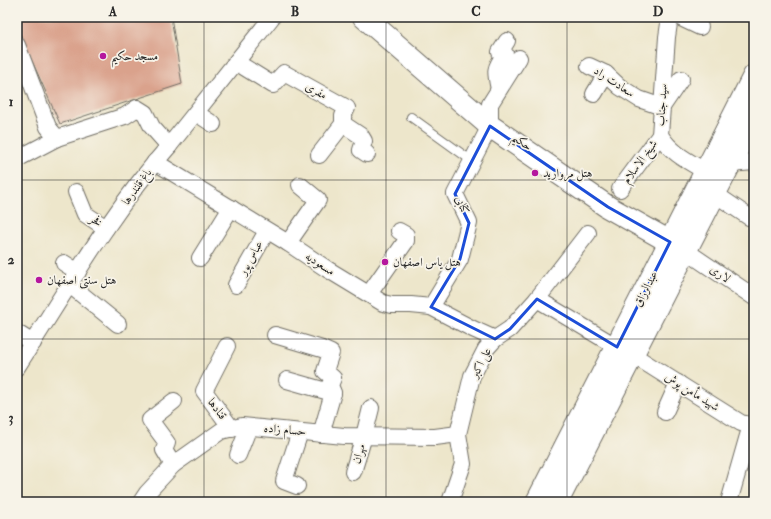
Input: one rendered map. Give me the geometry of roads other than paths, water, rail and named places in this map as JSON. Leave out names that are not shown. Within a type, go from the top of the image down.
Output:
[{"type":"main road","name":"حکیم","points":[[364,17],[490,126],[608,207],[679,244]]},
{"type":"main road","name":"عبدالرزاق","points":[[557,502],[625,351],[679,244],[705,171],[754,76]]},
{"type":"main road","name":"عبدالرزاق","points":[[679,244],[715,194],[753,120]]},
{"type":"main road","name":"عبدالرزاق","points":[[536,502],[625,351]]},
{"type":"street","name":"باغ قلندرها","points":[[17,367],[106,228],[156,162],[272,17]]},
{"type":"street","name":"سید جناب","points":[[670,17],[667,37],[660,135],[664,142],[678,156],[705,171]]},
{"type":"street","points":[[679,17],[700,27]]},
{"type":"street","points":[[499,89],[496,76],[497,66],[505,54],[500,52],[507,41]]},
{"type":"street","points":[[17,45],[48,127],[57,138]]},
{"type":"street","points":[[490,126],[490,104],[519,58]]},
{"type":"street","name":"مفری","points":[[236,62],[273,85],[284,73],[347,108],[343,116],[343,124]]},
{"type":"street","name":"سعادت راد","points":[[589,66],[606,74],[620,87],[639,99],[662,107]]},
{"type":"street","points":[[594,94],[606,74]]},
{"type":"street","points":[[662,107],[681,79]]},
{"type":"street","points":[[17,159],[57,138],[125,116],[137,108],[145,113],[152,127],[169,146]]},
{"type":"street","points":[[196,113],[213,124]]},
{"type":"street","points":[[319,155],[343,124],[361,136],[364,141],[361,150],[367,154]]},
{"type":"street","name":"کتابی","points":[[431,307],[460,259],[469,223],[455,194],[490,126]]},
{"type":"street","name":"شیخ الاسلام","points":[[620,189],[660,135]]},
{"type":"street","name":"مسعودیه","points":[[156,162],[383,303],[392,306],[410,305],[431,307],[473,330],[495,339]]},
{"type":"street","points":[[730,164],[754,162]]},
{"type":"street","points":[[288,243],[302,213],[318,200],[300,185]]},
{"type":"street","name":"فخر","points":[[76,192],[85,214],[106,228]]},
{"type":"street","points":[[715,194],[749,217]]},
{"type":"street","points":[[200,258],[231,208]]},
{"type":"street","name":"عباس پور","points":[[236,286],[267,231]]},
{"type":"street","points":[[369,294],[406,241],[406,235],[399,231]]},
{"type":"street","name":"علی اکبر","points":[[450,502],[463,464],[458,434],[472,376],[486,348],[495,339],[510,329],[537,299],[588,233]]},
{"type":"street","name":"لاری","points":[[679,244],[754,297]]},
{"type":"street","points":[[64,263],[74,279],[118,324]]},
{"type":"street","points":[[537,299],[625,351]]},
{"type":"street","points":[[17,333],[33,342]]},
{"type":"street","points":[[275,335],[331,353],[325,371],[332,378],[330,385],[333,393],[321,434]]},
{"type":"street","name":"قنادها","points":[[227,346],[204,391],[232,429]]},
{"type":"street","name":"شهید مأمن پوش","points":[[625,351],[741,424],[752,425]]},
{"type":"street","points":[[287,380],[333,393]]},
{"type":"street","points":[[665,412],[678,383]]},
{"type":"street","points":[[173,465],[164,450],[167,443],[150,420],[174,401]]},
{"type":"street","name":"مهران","points":[[353,472],[364,436],[370,408]]},
{"type":"street","points":[[729,502],[752,425]]},
{"type":"street","name":"حسام زاده","points":[[141,502],[147,493],[173,465],[221,431],[242,426],[321,434],[364,436],[435,437],[458,434]]},
{"type":"street","points":[[238,455],[249,427]]},
{"type":"street","points":[[297,486],[284,481],[300,432]]},
{"type":"lane","name":"حکیم","points":[[371,17],[486,116],[611,203],[679,244]]},
{"type":"lane","points":[[411,117],[472,161]]},
{"type":"place","name":"مسجد حکیم","points":[[103,56]]},
{"type":"place","name":"هتل مروارید","points":[[535,173]]},
{"type":"place","name":"هتل یاس اصفهان","points":[[385,262]]},
{"type":"place","name":"هتل سنتی اصفهان","points":[[39,280]]}]
